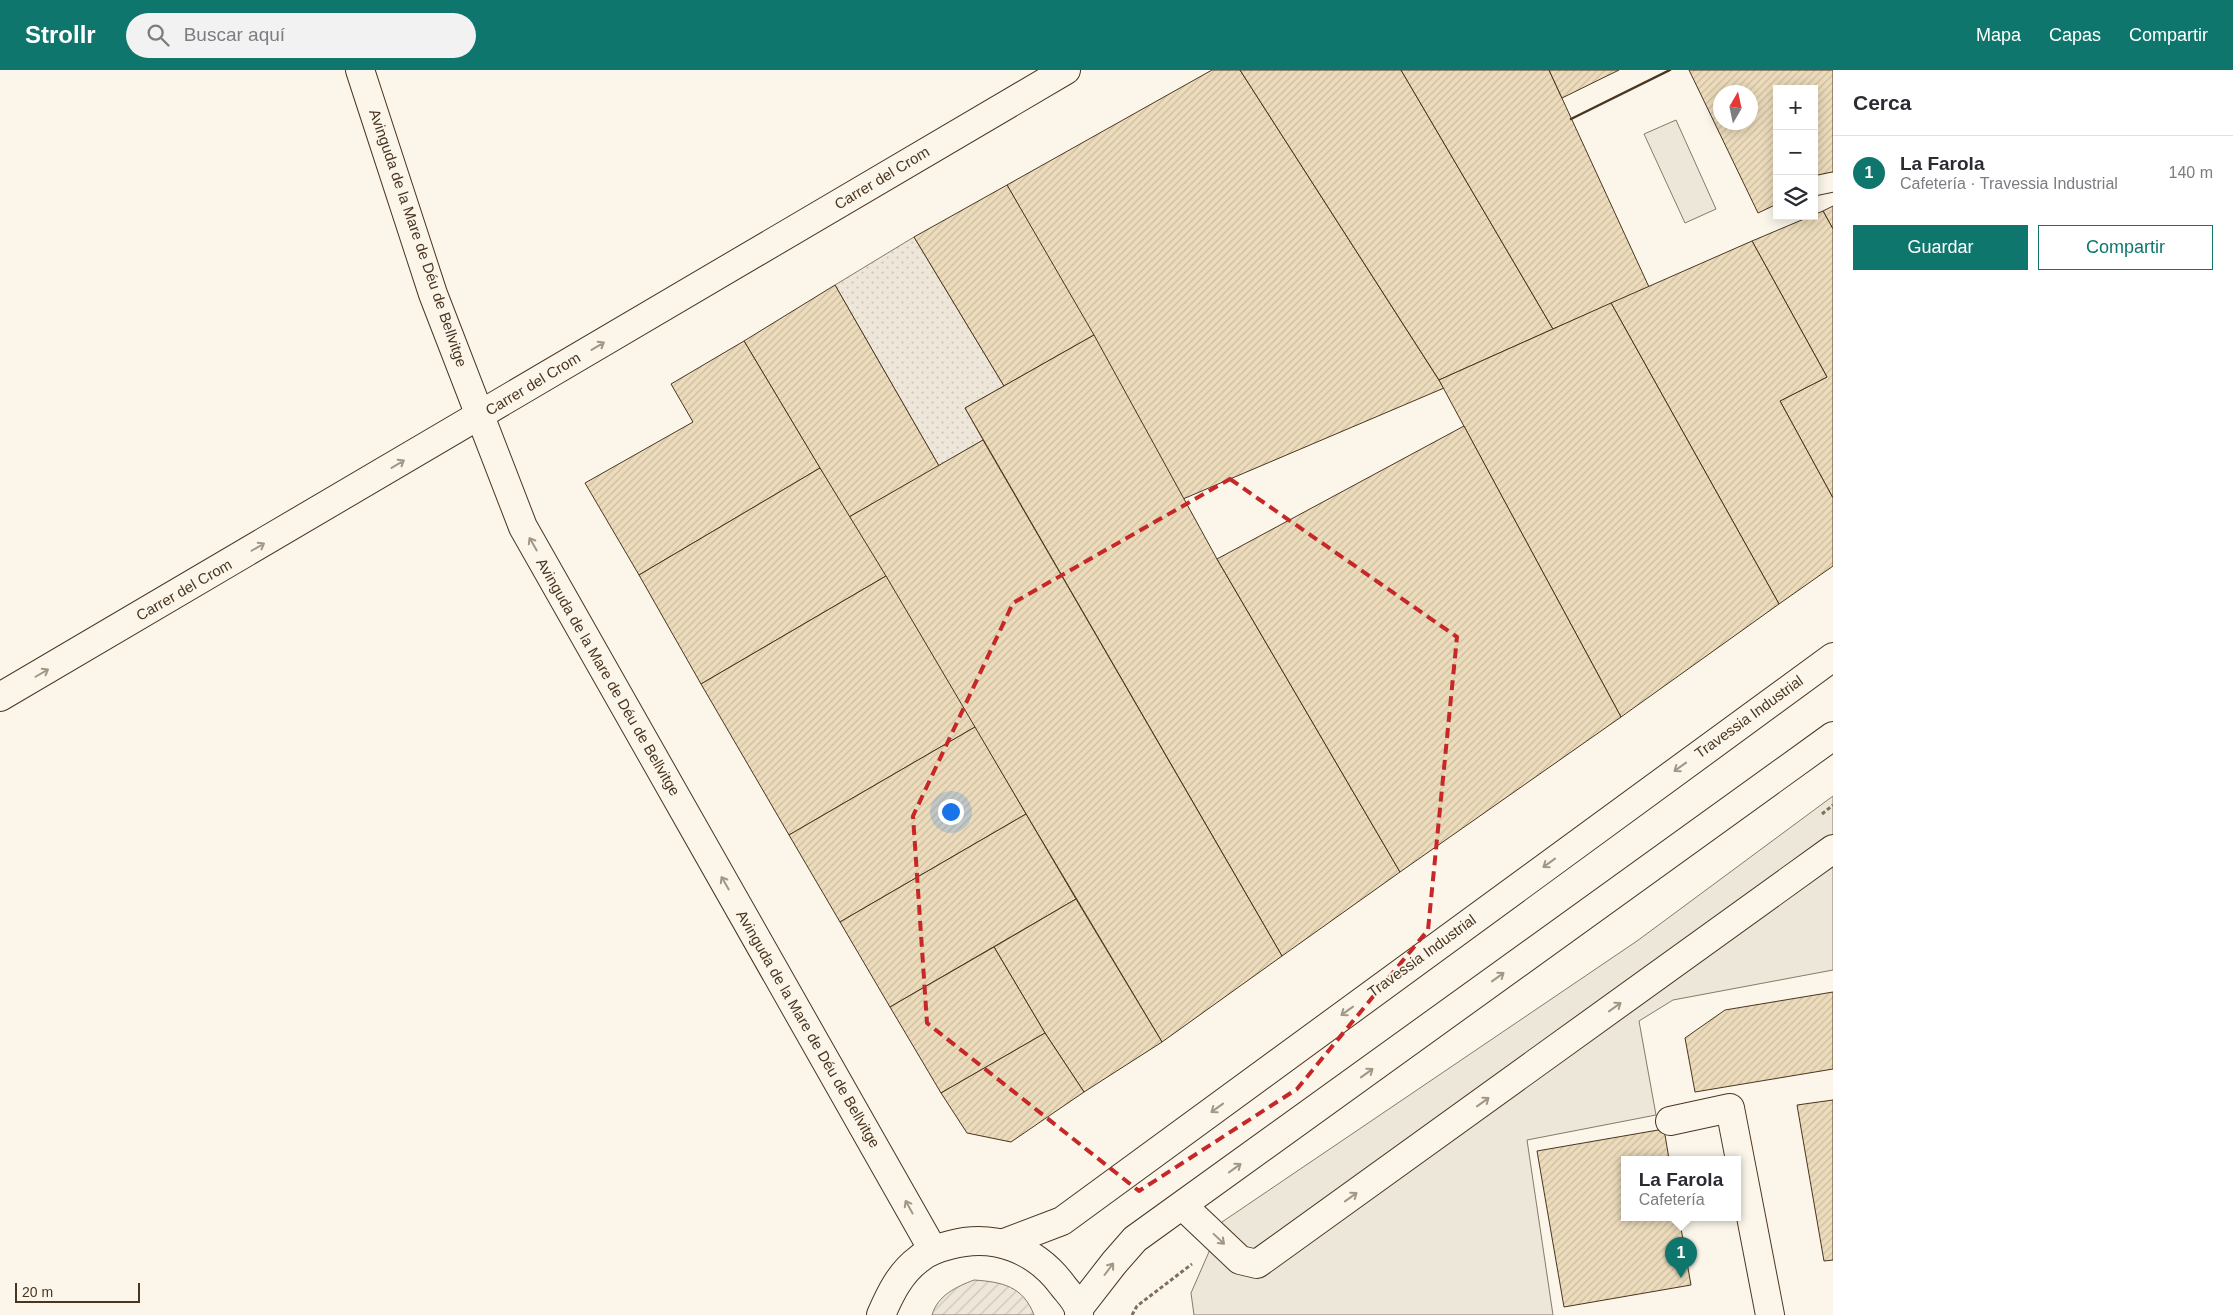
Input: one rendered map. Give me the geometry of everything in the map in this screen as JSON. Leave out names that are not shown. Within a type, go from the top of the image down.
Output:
[{"type":"street","name":"Avinguda de la Mare de Déu de Bellvitge","points":[[360,70],[434,294],[523,527],[933,1250]]},
{"type":"street","name":"Carrer del Crom","points":[[0,697],[1066,70]]},
{"type":"street","name":"Travessia Industrial","points":[[1004,1243],[1062,1221],[1833,657]]},
{"type":"street","points":[[881,1315],[894,1285],[918,1259],[933,1250],[967,1240],[1004,1243],[1036,1258],[1057,1278],[1079,1311],[1114,1263],[1135,1240],[1833,736]]},
{"type":"street","points":[[1183,1206],[1240,1260],[1257,1264],[1833,849]]},
{"type":"street","points":[[1670,1121],[1730,1108],[1739,1156]]},
{"type":"street","points":[[1741,1165],[1770,1315]]},
{"type":"lane","points":[[1818,185],[1833,182]]},
{"type":"path","points":[[1132,1315],[1138,1306],[1181,1272]]},
{"type":"highlighted area","points":[[1230,479],[1457,637],[1428,930],[1297,1089],[1139,1191],[927,1023],[913,816],[1013,603]]},
{"type":"shaded area","points":[[1676,120],[1716,209],[1685,223],[1644,134]]},
{"type":"shaded area","points":[[914,237],[1004,386],[965,408],[983,440],[939,466],[835,285]]},
{"type":"shaded area","points":[[1833,796],[1833,970],[1673,1000],[1639,1021],[1656,1115],[1527,1140],[1553,1315],[1194,1315],[1191,1293],[1222,1222],[1637,941]]},
{"type":"shaded area","points":[[974,1280],[994,1282],[1010,1287],[1024,1298],[1034,1315],[932,1315],[943,1297],[954,1289]]},
{"type":"building","points":[[1212,70],[1240,70],[1444,388],[1183,499],[1007,185]]},
{"type":"building","points":[[1240,70],[1401,70],[1553,329],[1439,380]]},
{"type":"building","points":[[1401,70],[1549,70],[1649,287],[1553,329]]},
{"type":"building","points":[[1549,70],[1619,70],[1562,98]]},
{"type":"building","points":[[1689,70],[1833,70],[1833,177],[1818,184],[1818,85],[1773,85],[1773,206],[1758,213],[1718,130],[1758,130],[1758,85],[1713,85],[1713,120]]},
{"type":"building","points":[[1007,185],[1094,335],[1004,386],[914,237]]},
{"type":"building","points":[[1833,206],[1833,229],[1823,211]]},
{"type":"building","points":[[1823,211],[1833,229],[1833,498],[1780,401],[1827,377],[1752,241],[1802,220],[1818,220],[1818,213]]},
{"type":"building","points":[[1752,241],[1827,377],[1780,401],[1833,498],[1833,566],[1779,604],[1611,303]]},
{"type":"building","points":[[835,285],[939,466],[849,517],[744,341]]},
{"type":"building","points":[[1611,303],[1779,604],[1621,717],[1439,380]]},
{"type":"building","points":[[1094,335],[1217,559],[1400,872],[1282,956],[965,408]]},
{"type":"building","points":[[744,341],[820,468],[639,575],[585,483],[693,422],[671,384]]},
{"type":"building","points":[[1464,426],[1621,717],[1400,872],[1217,559]]},
{"type":"building","points":[[983,440],[1282,956],[1162,1042],[849,517]]},
{"type":"building","points":[[820,468],[886,576],[701,684],[639,575]]},
{"type":"building","points":[[886,576],[975,727],[789,835],[701,684]]},
{"type":"building","points":[[975,727],[1026,814],[840,922],[789,835]]},
{"type":"building","points":[[1026,814],[1076,899],[890,1007],[840,922]]},
{"type":"building","points":[[1076,899],[1162,1042],[1084,1092],[1045,1033],[994,947]]},
{"type":"building","points":[[994,947],[1045,1033],[941,1093],[890,1007]]},
{"type":"building","points":[[1833,992],[1833,1069],[1695,1092],[1685,1038],[1725,1010]]},
{"type":"building","points":[[1045,1033],[1084,1092],[1011,1142],[967,1133],[941,1093]]},
{"type":"building","points":[[1833,1100],[1833,1260],[1824,1261],[1797,1105]]},
{"type":"building","points":[[1664,1129],[1668,1156],[1621,1156],[1621,1221],[1680,1221],[1691,1285],[1564,1307],[1537,1151]]},
{"type":"wall","points":[[1571,119],[1670,70]]},
{"type":"place","name":"La Farola","points":[[1681,1278]]}]
